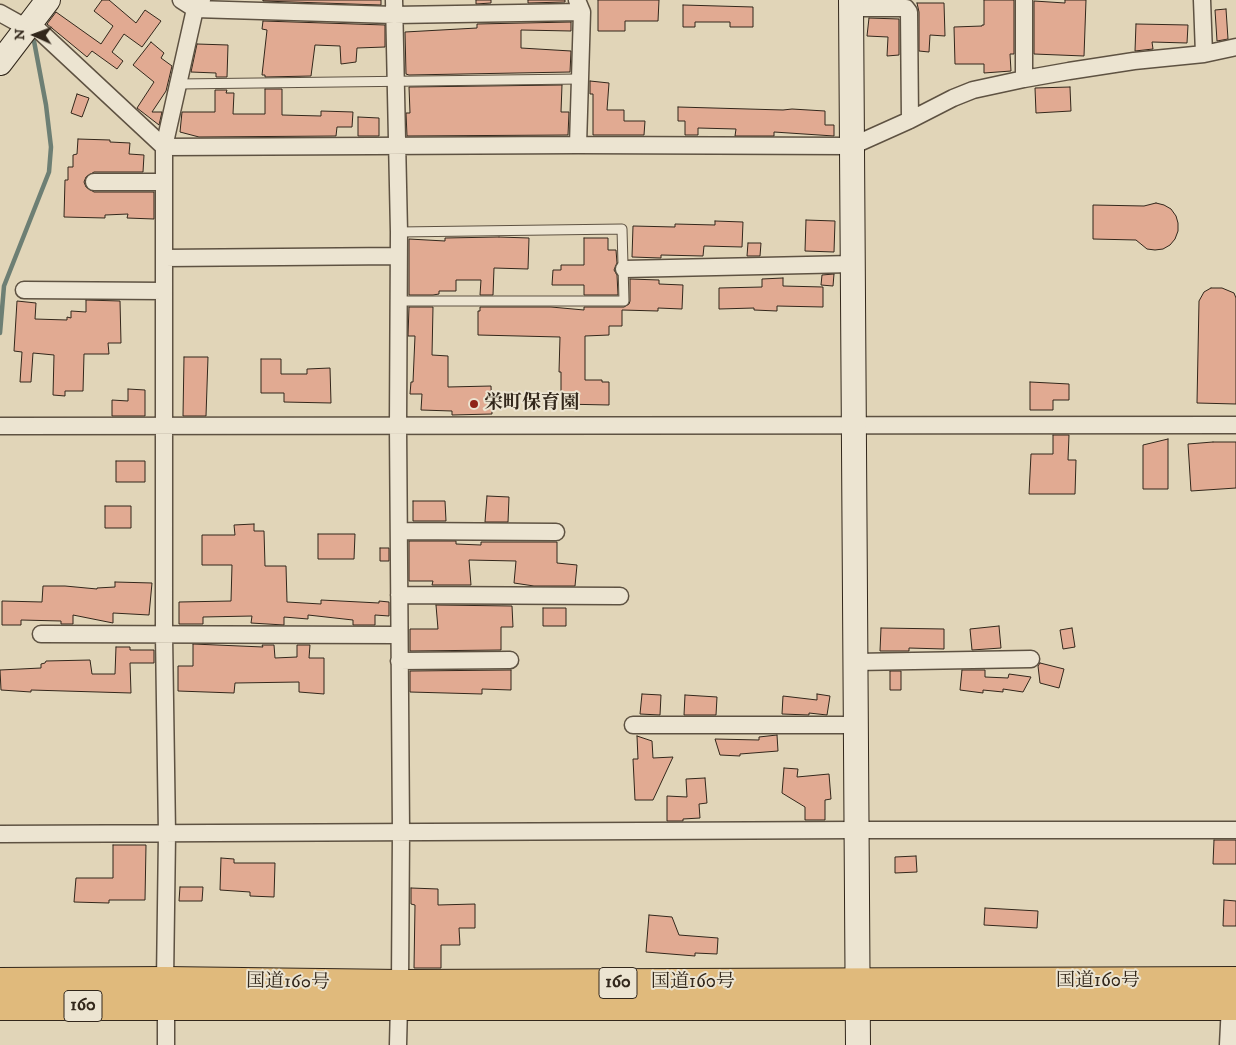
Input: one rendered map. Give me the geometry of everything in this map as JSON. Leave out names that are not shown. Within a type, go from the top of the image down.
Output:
[{"type":"highway","name":"国道160号","points":[[0,982],[165,994],[857,994],[1234,997]]},
{"type":"highway","name":"国道160号","points":[[0,1006],[165,994]]},
{"type":"street","points":[[0,63],[48,0]]},
{"type":"street","points":[[1024,0],[1024,79]]},
{"type":"street","points":[[1202,0],[1204,54]]},
{"type":"street","points":[[166,1045],[164,147],[193,3],[394,8],[579,6],[580,79],[578,144]]},
{"type":"street","points":[[858,1045],[851,4],[906,8],[909,12],[910,120]]},
{"type":"street","points":[[394,8],[398,147],[398,530],[401,832],[398,1045]]},
{"type":"street","points":[[0,13],[29,25],[164,147],[398,147],[578,144],[852,146],[910,120],[952,98],[973,90],[1024,79],[1134,61],[1204,54],[1236,47]]},
{"type":"street","points":[[94,182],[164,182]]},
{"type":"street","points":[[164,258],[398,256]]},
{"type":"street","points":[[624,269],[853,264]]},
{"type":"street","points":[[24,290],[164,291]]},
{"type":"street","points":[[0,426],[1236,425]]},
{"type":"street","points":[[398,530],[556,532]]},
{"type":"street","points":[[399,595],[620,596]]},
{"type":"street","points":[[41,634],[399,635]]},
{"type":"street","points":[[855,662],[1031,659]]},
{"type":"street","points":[[400,661],[510,660]]},
{"type":"street","points":[[633,725],[856,725]]},
{"type":"street","points":[[0,834],[1236,830]]},
{"type":"street","points":[[1228,1045],[1234,997]]},
{"type":"lane","points":[[178,84],[580,79]]},
{"type":"lane","points":[[398,232],[622,229],[624,269],[624,301],[398,301]]},
{"type":"building","points":[[102,0],[109,0],[136,23],[145,10],[161,21],[142,47],[124,34],[112,52],[123,61],[117,69],[92,51],[87,57],[47,24],[56,12],[101,44],[113,26],[94,11]]},
{"type":"building","points":[[381,0],[381,5],[263,1]]},
{"type":"building","points":[[476,0],[491,0],[491,3],[476,4]]},
{"type":"building","points":[[528,0],[565,0],[565,2],[528,3]]},
{"type":"building","points":[[598,0],[659,0],[658,21],[625,21],[625,31],[598,31]]},
{"type":"building","points":[[984,0],[1014,0],[1014,54],[1010,54],[1011,71],[984,73],[984,64],[955,64],[954,27],[984,25]]},
{"type":"building","points":[[1065,0],[1086,0],[1084,56],[1034,54],[1034,1],[1065,3]]},
{"type":"building","points":[[917,3],[944,3],[945,36],[930,35],[929,52],[919,51],[919,12]]},
{"type":"building","points":[[683,5],[753,7],[753,27],[730,27],[730,22],[695,22],[695,27],[683,27]]},
{"type":"building","points":[[1226,9],[1228,39],[1217,41],[1215,10]]},
{"type":"building","points":[[869,18],[899,19],[899,55],[887,56],[888,37],[867,36]]},
{"type":"building","points":[[263,21],[385,25],[385,47],[357,48],[356,62],[341,64],[340,46],[315,45],[311,76],[265,77],[265,75],[262,75],[267,30],[262,29]]},
{"type":"building","points":[[571,22],[571,31],[521,30],[521,48],[571,51],[570,72],[406,74],[405,32],[477,28],[477,24]]},
{"type":"building","points":[[1136,24],[1188,25],[1187,43],[1152,42],[1153,49],[1135,51]]},
{"type":"building","points":[[151,42],[164,53],[161,58],[172,66],[166,91],[152,112],[162,112],[159,125],[137,108],[154,82],[133,65]]},
{"type":"building","points":[[197,44],[228,45],[227,77],[216,77],[216,73],[191,72]]},
{"type":"building","points":[[590,81],[609,83],[607,110],[624,110],[624,121],[645,121],[644,135],[593,135],[593,94],[590,94]]},
{"type":"building","points":[[562,85],[561,112],[569,112],[568,135],[407,136],[406,113],[410,113],[409,87]]},
{"type":"building","points":[[1070,87],[1071,111],[1036,113],[1035,88]]},
{"type":"building","points":[[265,89],[282,89],[282,115],[321,116],[321,111],[353,112],[352,127],[337,127],[336,136],[199,137],[180,132],[182,112],[215,112],[215,90],[227,90],[226,93],[234,93],[233,114],[265,114]]},
{"type":"building","points":[[77,94],[89,98],[82,117],[71,113]]},
{"type":"building","points":[[678,107],[825,111],[825,125],[834,125],[834,136],[774,132],[774,136],[735,136],[736,129],[698,128],[698,135],[685,135],[685,121],[678,121]]},
{"type":"building","points":[[358,117],[379,118],[379,136],[358,136]]},
{"type":"building","points":[[78,139],[130,143],[129,154],[144,155],[143,172],[94,172],[86,177],[84,182],[86,187],[94,192],[154,192],[154,219],[127,218],[128,214],[105,215],[105,218],[64,217],[65,180],[68,180],[68,167],[73,167],[73,155],[77,154]]},
{"type":"building","points":[[1156,203],[1171,209],[1178,223],[1175,239],[1163,249],[1147,249],[1136,240],[1093,239],[1093,205],[1144,206]]},
{"type":"building","points":[[806,220],[835,221],[834,252],[805,251]]},
{"type":"building","points":[[715,221],[743,222],[742,247],[704,246],[703,256],[661,255],[661,258],[632,257],[633,226],[675,227],[675,224],[715,225]]},
{"type":"building","points":[[445,238],[529,238],[528,269],[494,268],[493,295],[480,295],[481,280],[456,280],[456,291],[439,291],[439,294],[433,295],[409,295],[409,239],[445,241]]},
{"type":"building","points":[[584,238],[608,238],[608,250],[616,250],[617,263],[614,270],[617,275],[618,295],[584,295],[584,285],[552,285],[553,270],[561,270],[561,265],[584,265]]},
{"type":"building","points":[[748,243],[761,243],[760,256],[747,256]]},
{"type":"building","points":[[834,274],[833,286],[821,285],[822,275]]},
{"type":"building","points":[[783,278],[783,286],[823,287],[823,307],[777,306],[777,311],[754,310],[754,308],[719,309],[719,288],[762,287],[762,279]]},
{"type":"building","points":[[630,279],[659,280],[659,284],[683,285],[682,309],[658,308],[658,311],[622,310],[622,326],[609,326],[609,335],[585,336],[585,380],[609,382],[609,405],[561,404],[561,372],[559,372],[560,337],[478,335],[478,311],[480,311],[480,307],[551,307],[584,310],[584,307],[624,307],[630,301]]},
{"type":"building","points":[[1211,288],[1222,288],[1234,293],[1236,298],[1236,404],[1197,403],[1199,301],[1204,292]]},
{"type":"building","points":[[86,300],[120,301],[121,343],[108,343],[109,354],[84,354],[83,391],[65,391],[65,396],[53,395],[54,355],[33,353],[31,382],[20,382],[22,352],[14,351],[17,301],[36,303],[35,319],[67,320],[67,317],[71,318],[71,311],[86,312]]},
{"type":"building","points":[[409,307],[433,307],[432,355],[448,356],[448,387],[491,386],[492,414],[452,415],[452,411],[421,410],[422,394],[410,394],[411,382],[413,382],[415,336],[408,336]]},
{"type":"building","points":[[184,357],[208,357],[206,416],[183,416]]},
{"type":"building","points":[[261,359],[281,359],[281,374],[307,374],[307,369],[330,368],[331,403],[284,402],[284,393],[261,393]]},
{"type":"building","points":[[1030,382],[1069,384],[1069,400],[1053,400],[1053,410],[1030,410]]},
{"type":"building","points":[[128,389],[145,390],[145,416],[112,416],[112,400],[128,401]]},
{"type":"building","points":[[1053,435],[1069,435],[1068,460],[1076,460],[1075,494],[1029,494],[1031,454],[1053,454]]},
{"type":"building","points":[[1168,439],[1168,489],[1143,489],[1143,445]]},
{"type":"building","points":[[1236,442],[1236,488],[1191,491],[1188,444]]},
{"type":"building","points":[[116,461],[145,461],[145,482],[116,482]]},
{"type":"building","points":[[487,496],[509,497],[508,522],[485,522]]},
{"type":"building","points":[[413,501],[445,501],[446,521],[413,521]]},
{"type":"building","points":[[105,506],[131,506],[131,528],[105,528]]},
{"type":"building","points":[[254,524],[254,531],[264,531],[265,566],[286,566],[287,602],[321,604],[321,600],[389,602],[389,616],[375,615],[375,625],[353,625],[353,620],[308,615],[308,619],[284,617],[284,625],[251,623],[252,616],[203,617],[203,624],[179,624],[179,602],[231,601],[232,565],[202,565],[202,535],[235,535],[234,525]]},
{"type":"building","points":[[318,534],[355,534],[354,559],[318,559]]},
{"type":"building","points":[[409,541],[456,541],[456,544],[481,545],[481,542],[557,542],[557,563],[577,565],[575,586],[534,586],[514,583],[516,561],[469,560],[471,585],[432,585],[433,581],[409,581]]},
{"type":"building","points":[[380,548],[389,548],[389,561],[380,561]]},
{"type":"building","points":[[115,582],[152,583],[149,615],[113,613],[113,623],[73,615],[73,624],[61,624],[61,621],[21,620],[21,625],[2,625],[2,601],[42,602],[43,586],[97,589],[115,587]]},
{"type":"building","points":[[436,605],[512,606],[513,627],[501,627],[501,650],[410,651],[410,629],[438,629]]},
{"type":"building","points":[[543,608],[566,608],[566,626],[543,626]]},
{"type":"building","points":[[999,626],[1001,648],[972,650],[970,629]]},
{"type":"building","points":[[881,628],[944,629],[944,649],[909,648],[909,651],[880,651]]},
{"type":"building","points":[[1072,628],[1075,647],[1063,649],[1060,630]]},
{"type":"building","points":[[193,644],[263,647],[262,645],[274,645],[275,658],[297,657],[297,645],[310,645],[309,658],[324,658],[324,694],[299,692],[299,682],[235,683],[234,693],[178,691],[178,666],[193,666]]},
{"type":"building","points":[[116,647],[130,647],[130,650],[154,650],[154,663],[130,663],[131,693],[1,690],[0,670],[41,668],[41,664],[46,661],[90,660],[92,674],[115,674]]},
{"type":"building","points":[[1040,663],[1064,669],[1059,688],[1040,683],[1038,666]]},
{"type":"building","points":[[511,670],[511,690],[482,689],[482,694],[410,692],[410,671]]},
{"type":"building","points":[[962,670],[985,670],[985,677],[1008,678],[1009,674],[1031,677],[1023,692],[1003,689],[1003,692],[983,690],[983,693],[960,690]]},
{"type":"building","points":[[890,671],[901,671],[901,690],[890,690]]},
{"type":"building","points":[[642,694],[661,695],[660,715],[640,714]]},
{"type":"building","points":[[817,694],[830,696],[827,715],[809,713],[809,715],[782,714],[783,696],[817,700]]},
{"type":"building","points":[[685,695],[717,697],[716,715],[684,715]]},
{"type":"building","points":[[777,735],[778,751],[740,754],[740,756],[720,755],[715,739],[759,740],[759,737]]},
{"type":"building","points":[[637,736],[652,741],[653,758],[673,757],[653,800],[635,800],[633,759],[638,759]]},
{"type":"building","points":[[784,768],[798,769],[797,777],[829,774],[831,799],[825,800],[825,820],[805,820],[805,807],[782,793]]},
{"type":"building","points":[[705,778],[707,803],[699,804],[700,818],[667,821],[667,796],[687,797],[686,779]]},
{"type":"building","points":[[1214,840],[1236,840],[1236,864],[1213,864]]},
{"type":"building","points":[[113,845],[146,845],[145,900],[109,900],[109,903],[74,902],[76,878],[113,878]]},
{"type":"building","points":[[916,856],[917,872],[895,873],[895,857]]},
{"type":"building","points":[[221,858],[234,859],[234,863],[275,863],[274,897],[250,896],[250,892],[220,890]]},
{"type":"building","points":[[180,887],[203,887],[202,901],[179,901]]},
{"type":"building","points":[[411,888],[438,889],[438,905],[475,904],[475,928],[459,928],[460,945],[441,945],[441,968],[414,968],[415,905],[411,904]]},
{"type":"building","points":[[1224,900],[1236,901],[1236,926],[1223,926]]},
{"type":"building","points":[[985,908],[1038,911],[1037,928],[984,925]]},
{"type":"building","points":[[649,915],[672,917],[679,935],[718,938],[717,954],[695,953],[695,956],[646,952]]},
{"type":"waterway","points":[[0,333],[4,286],[49,172],[51,147],[46,105],[34,41]]},
{"type":"place","name":"栄町保育園","points":[[474,404]]}]
